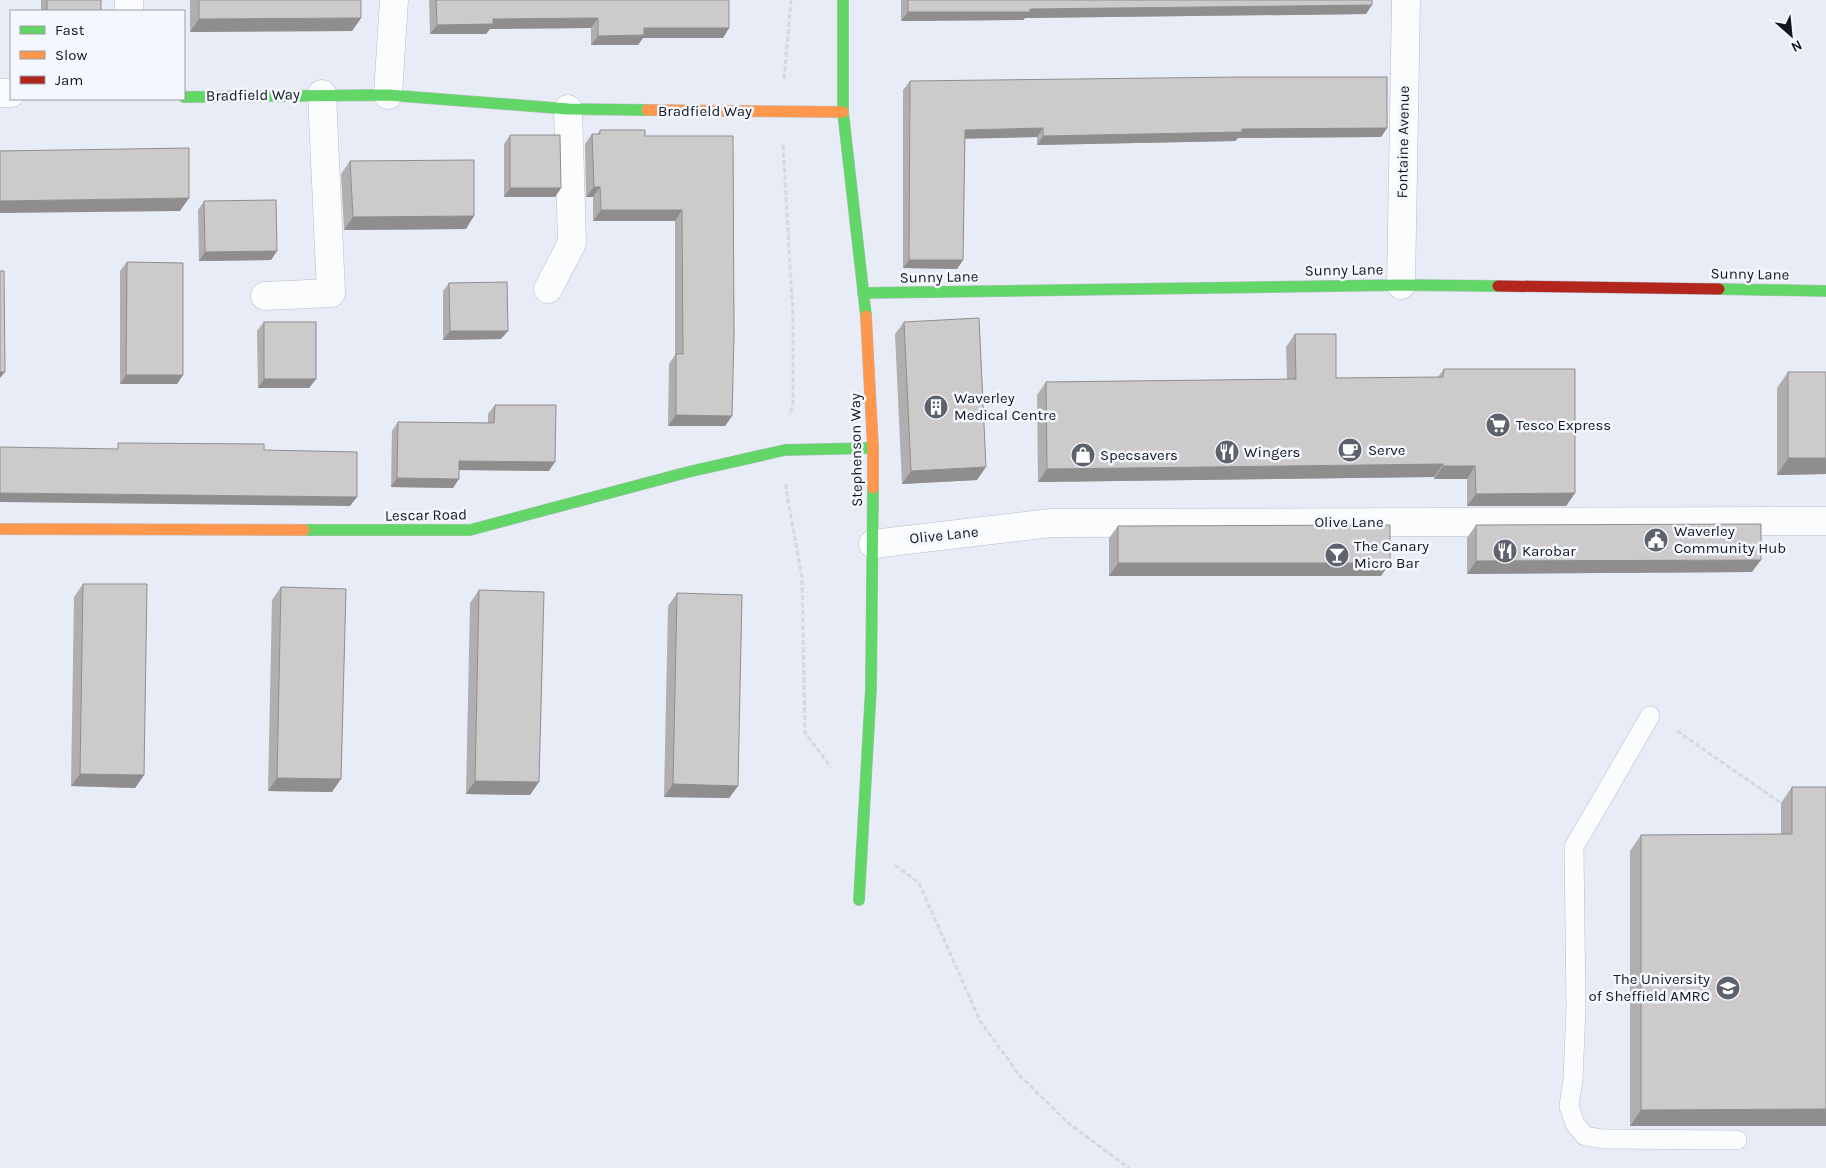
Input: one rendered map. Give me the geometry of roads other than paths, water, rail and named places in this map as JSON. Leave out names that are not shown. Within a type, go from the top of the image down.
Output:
[{"type":"street","points":[[388,95],[394,0]]},
{"type":"street","name":"Stephenson Way","points":[[843,0],[843,112],[868,332],[873,448],[870,688],[859,900]]},
{"type":"street","name":"Fontaine Avenue","points":[[1401,285],[1406,0]]},
{"type":"street","name":"Bradfield Way","points":[[265,296],[331,292],[322,94]]},
{"type":"street","name":"Bradfield Way","points":[[185,96],[388,95],[568,110],[843,112]]},
{"type":"street","points":[[548,289],[572,243],[568,110]]},
{"type":"street","name":"Sunny Lane","points":[[863,293],[1401,285],[1826,291]]},
{"type":"street","name":"Lescar Road","points":[[0,529],[470,530],[688,472],[785,450],[873,448]]},
{"type":"street","name":"Olive Lane","points":[[873,544],[1051,523],[1826,521]]},
{"type":"lane","points":[[1650,716],[1574,847],[1576,1009],[1573,1080],[1569,1106],[1575,1124],[1586,1136],[1603,1139],[1737,1140]]},
{"type":"place","name":"Waverley Medical Centre","points":[[936,407]]},
{"type":"place","name":"Tesco Express","points":[[1498,425]]},
{"type":"place","name":"Serve","points":[[1350,450]]},
{"type":"place","name":"Wingers","points":[[1227,452]]},
{"type":"place","name":"Specsavers","points":[[1083,455]]},
{"type":"place","name":"Waverley Community Hub","points":[[1656,540]]},
{"type":"place","name":"Karobar","points":[[1505,551]]},
{"type":"place","name":"The Canary Micro Bar","points":[[1337,555]]},
{"type":"place","name":"The University of Sheffield AMRC","points":[[1728,988]]}]
